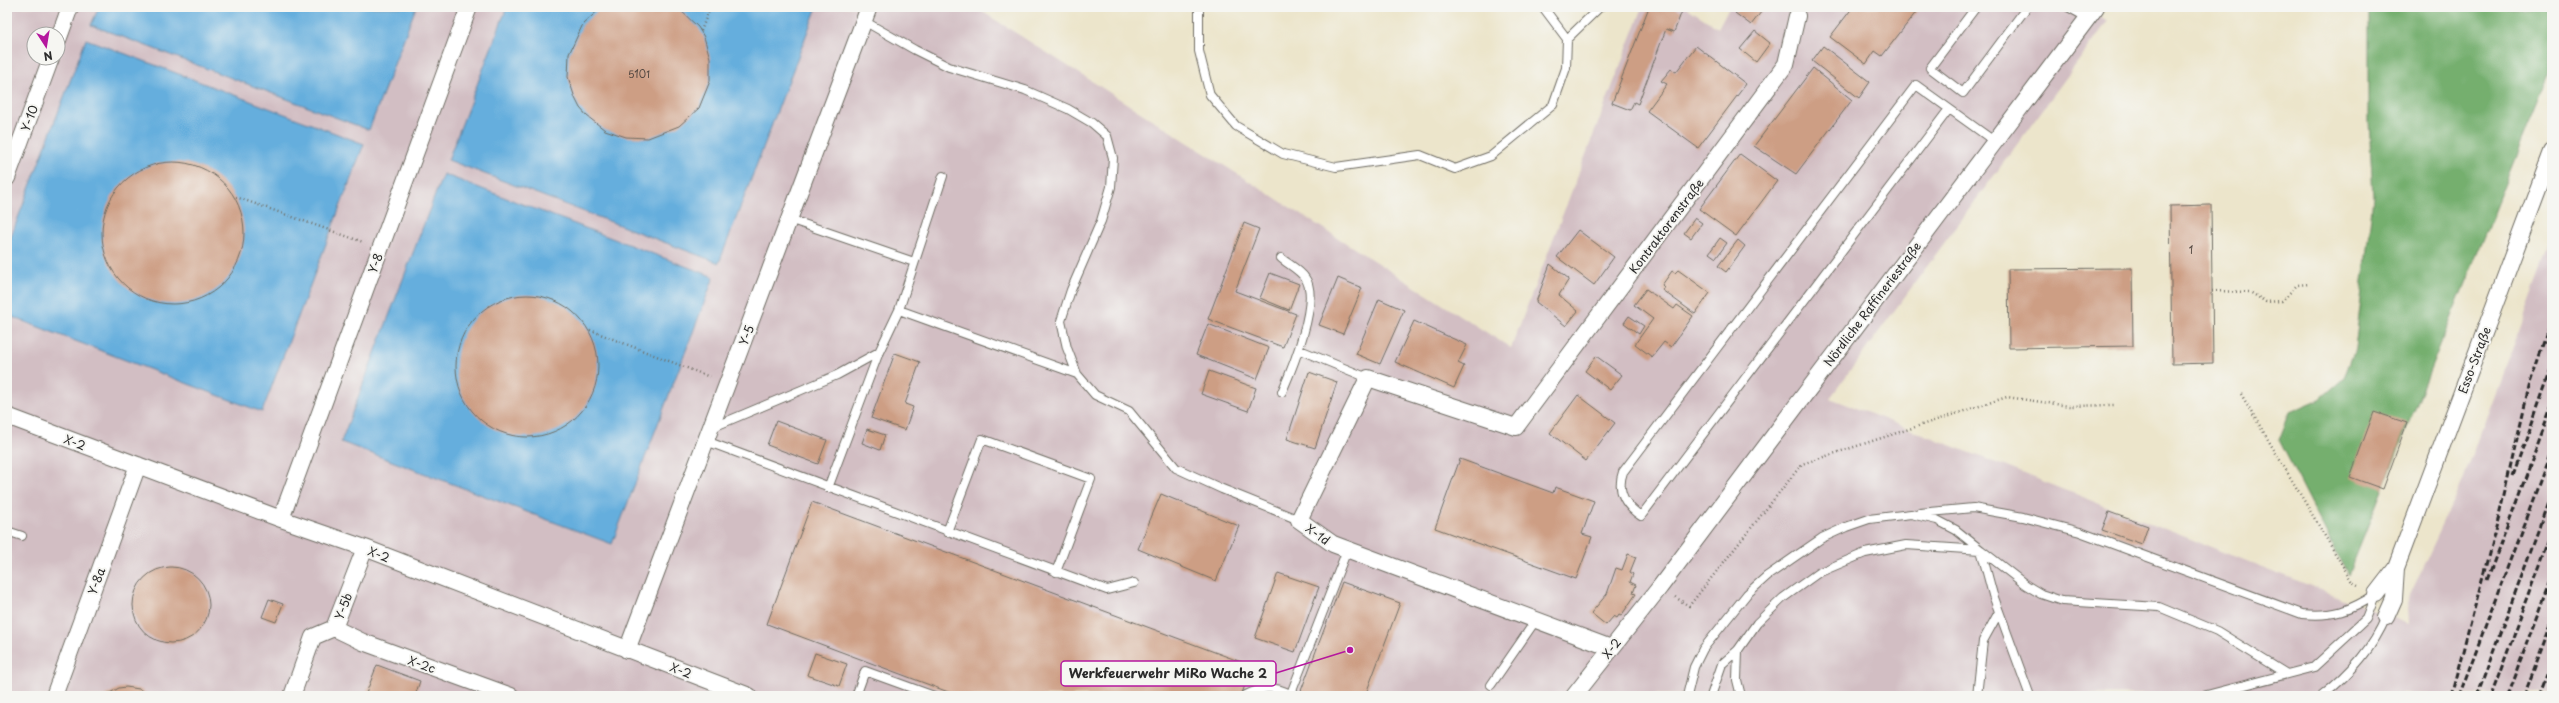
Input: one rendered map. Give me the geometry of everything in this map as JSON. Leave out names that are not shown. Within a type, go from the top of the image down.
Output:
[{"type":"street","points":[[63,26],[70,7]]},
{"type":"street","name":"Y-8","points":[[281,519],[469,7]]},
{"type":"street","name":"Nördliche Raffineriestraße","points":[[1649,601],[2092,12]]},
{"type":"street","name":"Y-5","points":[[627,650],[866,14]]},
{"type":"street","name":"Kontraktorenstraße","points":[[1368,378],[1516,427],[1786,64],[1797,16]]},
{"type":"street","name":"Y-10","points":[[7,178],[48,66]]},
{"type":"street","name":"Esso-Straße","points":[[2386,617],[2394,600],[2396,568],[2552,152]]},
{"type":"street","name":"X-1d","points":[[1368,378],[1299,520],[1333,544],[1347,550],[1611,648]]},
{"type":"street","name":"X-2","points":[[9,421],[138,465],[281,519],[365,548],[741,695]]},
{"type":"street","name":"Y-8a","points":[[54,696],[138,465]]},
{"type":"street","name":"Y-5b","points":[[292,696],[313,637],[334,628],[365,548]]},
{"type":"street","name":"Esso-Straße","points":[[2376,594],[2396,568]]},
{"type":"street","name":"X-2","points":[[1574,696],[1649,601]]},
{"type":"street","name":"X-2c","points":[[334,628],[363,642],[511,696]]},
{"type":"lane","points":[[1199,7],[1199,50],[1210,95],[1236,126],[1283,154],[1336,167],[1420,155],[1455,169],[1491,156],[1553,105],[1566,68],[1567,39],[1543,7]]},
{"type":"lane","points":[[1567,39],[1600,7]]},
{"type":"lane","points":[[1976,7],[1930,68],[1963,93],[2027,7]]},
{"type":"lane","points":[[2068,7],[2092,12]]},
{"type":"lane","points":[[866,14],[915,50],[949,67],[1025,90],[1068,109],[1092,123],[1107,136],[1112,158],[1111,188],[1101,221],[1071,290],[1061,321],[1066,348],[1077,374],[1095,395],[1129,411],[1176,468],[1222,489],[1299,520]]},
{"type":"lane","points":[[1950,110],[1641,516],[1633,510],[1621,490],[1620,482],[1623,472],[1916,85],[1994,141]]},
{"type":"lane","points":[[828,488],[879,352],[899,310],[943,176]]},
{"type":"lane","points":[[789,219],[914,262]]},
{"type":"lane","points":[[1281,258],[1305,278],[1311,294],[1300,350],[1282,392]]},
{"type":"lane","points":[[899,310],[1077,374]]},
{"type":"lane","points":[[1300,350],[1368,378]]},
{"type":"lane","points":[[708,435],[837,375],[879,352]]},
{"type":"lane","points":[[708,435],[828,488],[1107,590],[1134,583]]},
{"type":"lane","points":[[947,532],[982,439],[1091,479],[1056,572]]},
{"type":"lane","points":[[1687,696],[1694,667],[1703,649],[1746,594],[1767,576],[1804,549],[1846,527],[1869,519],[1973,508],[2023,517],[2073,530],[2302,614],[2324,616],[2345,611],[2376,594]]},
{"type":"lane","points":[[1911,514],[1938,520],[1956,530],[2026,585],[2051,598],[2062,601],[2159,607],[2217,631],[2285,673]]},
{"type":"lane","points":[[7,531],[22,536]]},
{"type":"lane","points":[[1710,696],[1722,664],[1738,650],[1757,623],[1783,598],[1818,573],[1864,554],[1906,545],[1981,550]]},
{"type":"lane","points":[[1244,696],[1260,688],[1278,688],[1290,695],[1347,550]]},
{"type":"lane","points":[[1981,550],[1999,612],[2030,696]]},
{"type":"lane","points":[[2203,696],[2285,673],[2314,667],[2366,619],[2376,594]]},
{"type":"lane","points":[[1977,696],[1983,642],[1999,612]]},
{"type":"lane","points":[[2322,696],[2351,670],[2371,646],[2386,617]]},
{"type":"lane","points":[[1491,685],[1536,620]]},
{"type":"lane","points":[[1738,650],[1737,680],[1741,696]]},
{"type":"lane","points":[[856,696],[865,671],[934,696]]},
{"type":"path","points":[[701,31],[710,7]]},
{"type":"path","points":[[236,197],[380,248]]},
{"type":"path","points":[[2212,291],[2250,292],[2266,302],[2282,301],[2297,285],[2310,284]]},
{"type":"path","points":[[590,330],[728,383]]},
{"type":"path","points":[[2241,394],[2352,582],[2376,594]]},
{"type":"path","points":[[1660,587],[1688,606],[1802,464],[2007,397],[2069,406],[2114,405]]},
{"type":"shaded area","points":[[7,7],[975,7],[1511,348],[1643,7],[1686,7],[1718,28],[1729,7],[2085,7],[2108,21],[1830,398],[2408,624],[2407,608],[2410,595],[2462,483],[2552,243],[2552,694],[7,696]]},
{"type":"green space","points":[[2369,7],[2552,7],[2552,66],[2348,575],[2279,440],[2290,412],[2320,399],[2344,378],[2355,349],[2373,198],[2369,121]]},
{"type":"water","points":[[99,7],[416,7],[369,130],[91,25]]},
{"type":"water","points":[[507,7],[817,7],[719,263],[448,160]]},
{"type":"water","points":[[86,39],[364,144],[262,412],[7,315],[7,247]]},
{"type":"water","points":[[443,174],[714,277],[612,544],[341,442]]},
{"type":"building","points":[[602,7],[677,7],[698,27],[704,37],[710,58],[710,81],[699,108],[679,126],[648,138],[626,137],[605,130],[587,116],[580,108],[568,77],[569,54],[583,24]]},
{"type":"building","points":[[1649,7],[1672,7],[1682,11],[1674,32],[1666,29],[1638,104],[1634,102],[1630,110],[1612,103]]},
{"type":"building","points":[[1740,7],[1765,7],[1751,25],[1735,13]]},
{"type":"building","points":[[1853,7],[1920,7],[1882,56],[1875,51],[1866,64],[1830,37]]},
{"type":"building","points":[[1755,31],[1770,43],[1756,62],[1740,49]]},
{"type":"building","points":[[1696,46],[1746,84],[1698,148],[1647,111],[1667,84],[1661,81],[1671,69],[1676,72]]},
{"type":"building","points":[[1823,46],[1870,82],[1859,98],[1812,61]]},
{"type":"building","points":[[1813,68],[1852,100],[1796,174],[1754,146]]},
{"type":"building","points":[[1740,154],[1777,181],[1736,236],[1699,209]]},
{"type":"building","points":[[166,162],[180,162],[207,170],[228,188],[239,206],[243,219],[243,247],[236,267],[218,288],[207,296],[194,301],[180,304],[166,304],[139,296],[118,278],[110,267],[105,254],[102,240],[102,226],[110,199],[128,178],[139,170],[152,165]]},
{"type":"building","points":[[2211,205],[2213,363],[2172,364],[2170,206]]},
{"type":"building","points":[[1695,218],[1702,223],[1691,238],[1684,233]]},
{"type":"building","points":[[1244,223],[1259,229],[1235,291],[1296,314],[1283,347],[1208,319]]},
{"type":"building","points":[[1578,230],[1614,257],[1594,285],[1557,257]]},
{"type":"building","points":[[1720,238],[1727,243],[1716,258],[1709,253]]},
{"type":"building","points":[[1738,240],[1745,246],[1726,272],[1718,266]]},
{"type":"building","points":[[1550,264],[1569,279],[1559,295],[1578,311],[1566,326],[1536,302]]},
{"type":"building","points":[[2132,268],[2133,346],[2009,348],[2008,269]]},
{"type":"building","points":[[1678,270],[1710,293],[1695,314],[1662,290],[1664,287],[1662,285],[1672,271],[1675,273]]},
{"type":"building","points":[[1270,273],[1299,284],[1289,310],[1260,298]]},
{"type":"building","points":[[1338,278],[1362,288],[1343,334],[1319,325]]},
{"type":"building","points":[[1646,289],[1674,309],[1677,305],[1693,316],[1671,347],[1664,342],[1652,357],[1635,344],[1653,319],[1634,305]]},
{"type":"building","points":[[520,295],[534,295],[561,303],[582,321],[593,339],[597,352],[597,380],[590,400],[572,421],[561,429],[548,434],[534,437],[520,437],[493,429],[472,411],[464,400],[459,387],[456,373],[456,359],[464,332],[482,311],[493,303],[506,298]]},
{"type":"building","points":[[1379,299],[1404,310],[1380,364],[1356,354]]},
{"type":"building","points":[[1629,316],[1644,326],[1639,334],[1624,323]]},
{"type":"building","points":[[1414,321],[1467,345],[1458,363],[1464,366],[1454,388],[1395,362]]},
{"type":"building","points":[[1208,324],[1269,348],[1257,379],[1196,355]]},
{"type":"building","points":[[895,353],[920,362],[905,404],[913,407],[905,430],[871,418]]},
{"type":"building","points":[[1596,356],[1622,375],[1610,390],[1585,371]]},
{"type":"building","points":[[1209,371],[1256,388],[1248,411],[1201,394]]},
{"type":"building","points":[[1309,372],[1337,382],[1315,448],[1287,439]]},
{"type":"building","points":[[1578,395],[1615,423],[1586,461],[1550,433]]},
{"type":"building","points":[[2374,412],[2407,423],[2383,489],[2350,477]]},
{"type":"building","points":[[776,421],[827,440],[818,464],[767,445]]},
{"type":"building","points":[[867,429],[885,435],[880,450],[862,443]]},
{"type":"building","points":[[1460,459],[1553,493],[1555,487],[1594,501],[1582,534],[1592,537],[1576,579],[1435,528]]},
{"type":"building","points":[[1161,494],[1239,526],[1216,581],[1138,549]]},
{"type":"building","points":[[812,502],[1252,666],[1241,696],[959,696],[767,624]]},
{"type":"building","points":[[2109,512],[2148,526],[2142,544],[2102,530]]},
{"type":"building","points":[[1628,554],[1636,557],[1630,572],[1633,574],[1630,582],[1636,585],[1633,593],[1636,594],[1621,616],[1619,615],[1617,618],[1614,616],[1606,625],[1591,613],[1607,594],[1616,568],[1622,570]]},
{"type":"building","points":[[164,567],[178,567],[192,573],[203,584],[209,598],[209,612],[206,620],[198,632],[192,637],[178,643],[164,643],[150,637],[139,626],[133,612],[133,598],[139,584],[150,573]]},
{"type":"building","points":[[1278,573],[1319,587],[1295,652],[1255,638]]},
{"type":"building","points":[[1342,582],[1400,603],[1365,696],[1299,696]]},
{"type":"building","points":[[269,599],[283,604],[276,622],[262,617]]},
{"type":"building","points":[[815,653],[847,664],[839,686],[807,675]]},
{"type":"building","points":[[377,665],[420,681],[415,696],[365,696]]},
{"type":"building","points":[[126,687],[139,689],[151,696],[104,696],[119,688]]},
{"type":"railway","points":[[2451,696],[2499,516],[2530,383],[2552,319]]},
{"type":"railway","points":[[2513,476],[2552,367]]},
{"type":"railway","points":[[2487,580],[2552,407]]},
{"type":"railway","points":[[2459,696],[2552,449]]},
{"type":"railway","points":[[2477,696],[2552,493]]},
{"type":"railway","points":[[2491,696],[2552,533]]},
{"type":"railway","points":[[2508,696],[2552,578]]},
{"type":"railway","points":[[2524,696],[2552,621]]},
{"type":"railway","points":[[2539,696],[2552,663]]},
{"type":"place","name":"Werkfeuerwehr MiRo Wache 2","points":[[1350,650]]}]
